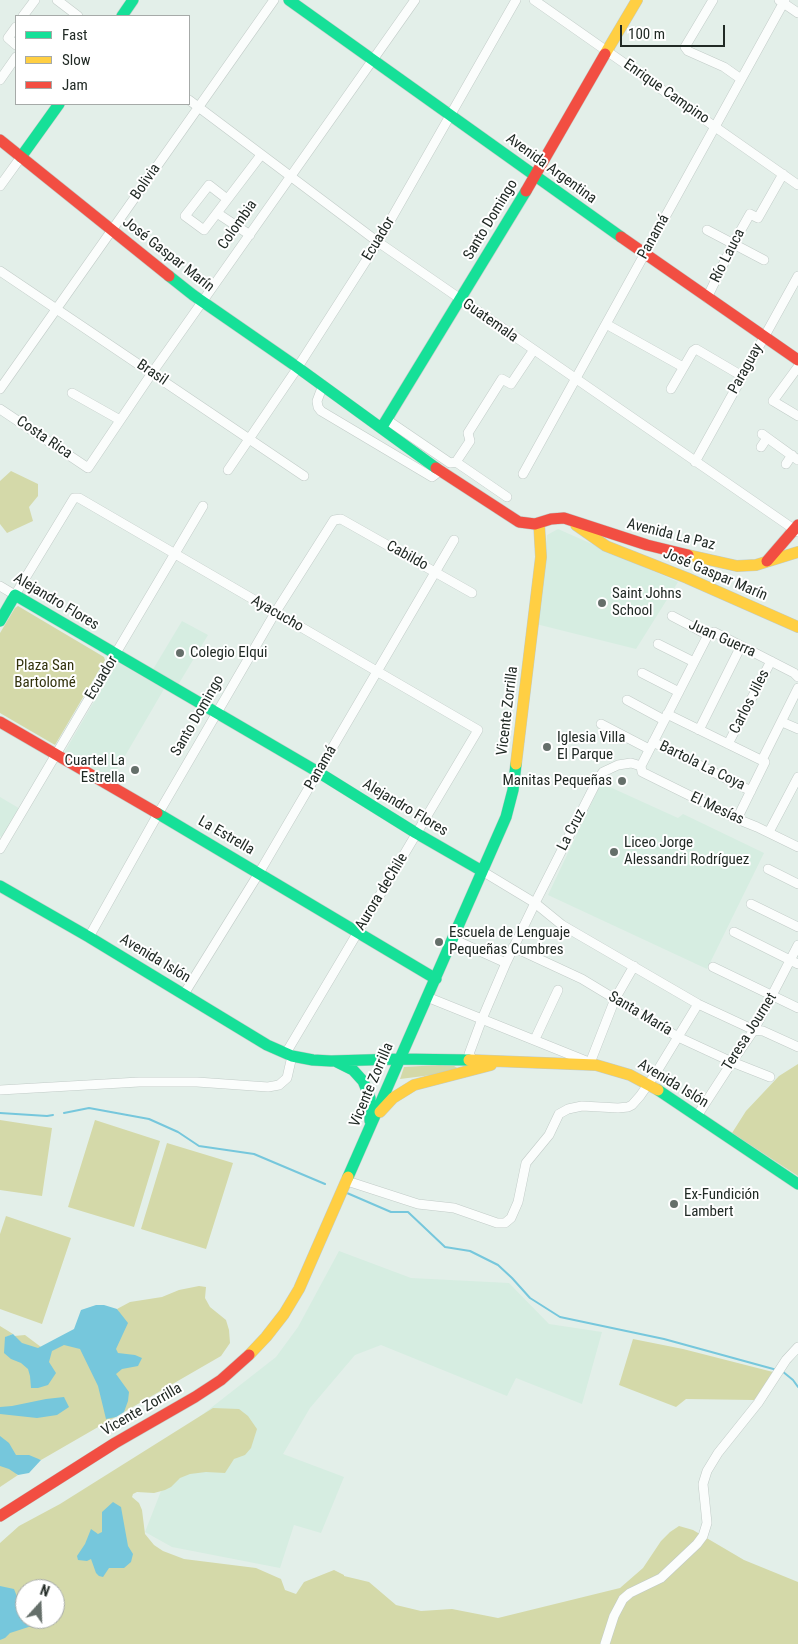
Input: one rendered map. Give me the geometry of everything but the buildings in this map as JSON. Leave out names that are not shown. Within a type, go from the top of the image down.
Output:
[{"type":"main road","points":[[123,15],[133,0]]},
{"type":"main road","name":"Avenida Argentina","points":[[289,0],[644,254],[798,360]]},
{"type":"main road","name":"Santo Domingo","points":[[384,424],[534,176],[637,0]]},
{"type":"main road","points":[[21,157],[58,105]]},
{"type":"main road","name":"José Gaspar Marín","points":[[0,140],[202,302],[323,385],[384,424],[440,470],[519,522],[539,523]]},
{"type":"main road","name":"Avenida La Paz","points":[[539,523],[551,519],[570,520],[619,537],[731,565],[750,566],[798,552]]},
{"type":"main road","name":"José Gaspar Marín","points":[[570,520],[606,546],[687,578],[798,627]]},
{"type":"main road","name":"Vicente Zorrilla","points":[[0,1516],[115,1443],[221,1380],[245,1360],[275,1326],[292,1301],[502,829],[513,790],[541,557],[539,523]]},
{"type":"main road","points":[[767,561],[797,529]]},
{"type":"main road","points":[[0,621],[16,595]]},
{"type":"main road","name":"Alejandro Flores","points":[[16,595],[318,772],[416,833],[482,871]]},
{"type":"main road","name":"La Estrella","points":[[0,722],[436,979]]},
{"type":"main road","name":"Avenida Islón","points":[[0,886],[89,937],[268,1045],[291,1055],[313,1060],[330,1061],[401,1056]]},
{"type":"main road","name":"Avenida Islón","points":[[291,1055],[471,1057],[514,1061],[593,1064],[621,1072],[648,1084],[798,1184]]},
{"type":"main road","points":[[330,1061],[353,1070],[363,1081],[370,1098],[371,1127]]},
{"type":"main road","points":[[371,1127],[388,1103],[414,1085],[483,1066],[514,1061]]},
{"type":"street","points":[[25,15],[35,0]]},
{"type":"street","points":[[57,0],[77,15]]},
{"type":"street","name":"Bolivia","points":[[0,389],[274,0]]},
{"type":"street","name":"Colombia","points":[[88,468],[152,373],[415,0]]},
{"type":"street","name":"Ecuador","points":[[228,470],[378,242],[516,0]]},
{"type":"street","name":"Enrique Campino","points":[[534,0],[798,185]]},
{"type":"street","points":[[713,0],[685,47],[688,51],[724,67],[741,79]]},
{"type":"street","points":[[782,1],[798,13]]},
{"type":"street","name":"Panamá","points":[[523,474],[715,127],[782,1]]},
{"type":"street","points":[[15,28],[8,38],[15,44]]},
{"type":"street","points":[[0,80],[15,58]]},
{"type":"street","name":"Guatemala","points":[[190,101],[378,242],[460,300],[695,462],[797,529]]},
{"type":"street","points":[[227,199],[209,185],[185,216],[204,230],[261,155]]},
{"type":"street","points":[[0,186],[21,157]]},
{"type":"street","name":"Río Lauca","points":[[707,298],[750,214],[758,218],[782,174]]},
{"type":"street","points":[[217,213],[250,234]]},
{"type":"street","points":[[707,230],[764,260]]},
{"type":"street","name":"Brasil","points":[[0,271],[304,476]]},
{"type":"street","name":"Paraguay","points":[[695,462],[798,276]]},
{"type":"street","points":[[606,324],[683,367]]},
{"type":"street","points":[[671,389],[693,350],[696,349],[742,376]]},
{"type":"street","points":[[456,462],[470,441],[468,432],[502,379],[511,384],[533,351]]},
{"type":"street","points":[[798,367],[774,401],[798,416]]},
{"type":"street","points":[[323,385],[317,401],[318,407],[322,411],[432,477],[440,470]]},
{"type":"street","points":[[72,393],[120,420]]},
{"type":"street","name":"Costa Rica","points":[[0,409],[88,468]]},
{"type":"street","points":[[384,424],[450,463],[456,462],[507,497]]},
{"type":"street","points":[[761,447],[765,436],[795,457],[786,464]]},
{"type":"street","name":"Ayacucho","points":[[16,595],[76,497],[478,730]]},
{"type":"street","name":"Ecuador","points":[[0,850],[203,506]]},
{"type":"street","name":"Santo Domingo","points":[[89,937],[275,613],[334,520],[341,520]]},
{"type":"street","name":"Cabildo","points":[[341,520],[472,593]]},
{"type":"street","name":"Panamá","points":[[184,994],[259,873],[454,540]]},
{"type":"street","name":"Alejandro Flores","points":[[0,586],[16,595]]},
{"type":"street","name":"Juan Guerra","points":[[672,616],[708,635],[714,632],[794,673],[798,677]]},
{"type":"street","points":[[641,766],[708,635]]},
{"type":"street","points":[[658,644],[694,662]]},
{"type":"street","points":[[700,730],[741,646]]},
{"type":"street","name":"Carlos Jiles","points":[[728,744],[771,661]]},
{"type":"street","points":[[642,672],[679,692]]},
{"type":"street","points":[[737,819],[798,688]]},
{"type":"street","points":[[627,700],[700,730],[764,761]]},
{"type":"street","points":[[782,722],[798,729]]},
{"type":"street","name":"Bartola La Coya","points":[[601,724],[751,791]]},
{"type":"street","name":"Aurora deChile","points":[[0,1090],[139,1082],[197,1082],[268,1087],[279,1084],[287,1078],[291,1055],[357,933],[478,730]]},
{"type":"street","name":"La Cruz","points":[[471,1057],[482,1019],[513,947],[598,779],[603,772],[618,765],[631,763],[641,766]]},
{"type":"street","name":"El Mesías","points":[[641,766],[642,772],[798,847]]},
{"type":"street","points":[[769,832],[798,777]]},
{"type":"street","points":[[768,868],[798,884]]},
{"type":"street","name":"Alejandro Flores","points":[[482,871],[535,903],[562,925],[698,1004],[754,1030],[763,1031],[798,1047]]},
{"type":"street","points":[[751,904],[798,928]]},
{"type":"street","points":[[734,932],[794,962]]},
{"type":"street","points":[[453,939],[506,963]]},
{"type":"street","name":"Teresa Journet","points":[[697,1116],[754,1030],[794,962],[798,945]]},
{"type":"street","name":"Santa María","points":[[513,947],[582,979],[678,1037],[770,1077]]},
{"type":"street","points":[[427,997],[593,1064],[615,1000],[634,966]]},
{"type":"street","points":[[713,967],[798,1008]]},
{"type":"street","points":[[535,1040],[558,990]]},
{"type":"street","points":[[347,1181],[409,1202],[454,1208],[497,1223],[504,1223],[510,1218],[518,1202],[526,1163],[549,1135],[559,1114],[568,1109],[582,1106],[628,1108],[637,1100],[648,1084],[698,1004]]},
{"type":"street","points":[[605,1644],[612,1621],[623,1599],[630,1593],[661,1578],[703,1536],[707,1523],[703,1488],[705,1475],[718,1453],[758,1403],[786,1360],[798,1348]]},
{"type":"shaded area","name":"Saint Johns School","points":[[558,529],[678,582],[636,649],[536,624],[547,535]]},
{"type":"shaded area","name":"Colegio Elqui","points":[[182,621],[208,635],[178,685],[152,671]]},
{"type":"shaded area","points":[[117,662],[164,689],[111,780],[64,753]]},
{"type":"shaded area","name":"Liceo Jorge Alessandri Rodríguez","points":[[601,783],[678,818],[683,814],[764,853],[707,969],[548,895]]},
{"type":"shaded area","points":[[0,797],[22,810],[4,839],[0,836]]},
{"type":"shaded area","points":[[339,1251],[411,1278],[509,1283],[549,1324],[602,1332],[582,1404],[516,1378],[507,1396],[381,1345],[355,1355],[310,1408],[283,1454],[344,1477],[321,1533],[294,1525],[280,1568],[172,1547],[145,1532],[161,1491],[198,1418],[276,1357],[298,1327]]},
{"type":"green space","points":[[11,471],[38,484],[38,496],[29,507],[33,521],[7,533],[0,524],[0,481]]},
{"type":"green space","name":"Plaza San Bartolomé","points":[[18,606],[104,657],[105,660],[55,745],[0,713],[0,633]]},
{"type":"green space","points":[[798,1064],[798,1176],[732,1133],[746,1111],[779,1076]]},
{"type":"green space","points":[[454,1066],[459,1069],[448,1073],[400,1079],[404,1067]]},
{"type":"green space","points":[[0,1120],[52,1128],[42,1196],[0,1190]]},
{"type":"green space","points":[[95,1120],[160,1141],[134,1227],[68,1207]]},
{"type":"green space","points":[[167,1143],[233,1163],[206,1249],[141,1229]]},
{"type":"green space","points":[[6,1216],[71,1238],[42,1324],[0,1309],[0,1234]]},
{"type":"green space","points":[[199,1286],[206,1287],[205,1298],[210,1307],[226,1320],[230,1343],[221,1356],[41,1460],[38,1459],[0,1487],[0,1326],[13,1334],[6,1337],[5,1340],[14,1336],[25,1335],[45,1350],[119,1312],[117,1309],[130,1302],[162,1297],[179,1290]]},
{"type":"green space","points":[[633,1339],[683,1349],[773,1372],[769,1383],[754,1400],[686,1399],[676,1407],[619,1385]]},
{"type":"green space","points":[[213,1408],[239,1409],[248,1416],[257,1429],[251,1448],[245,1455],[234,1459],[225,1473],[206,1472],[190,1474],[180,1478],[165,1490],[154,1493],[137,1492],[133,1494],[132,1497],[139,1503],[142,1510],[145,1534],[154,1545],[163,1551],[184,1559],[256,1568],[281,1579],[285,1590],[296,1594],[304,1582],[334,1570],[344,1576],[369,1582],[396,1605],[421,1611],[452,1609],[498,1618],[620,1588],[643,1568],[661,1541],[679,1526],[693,1530],[744,1560],[798,1582],[798,1644],[0,1644],[0,1543],[19,1526],[60,1504]]},
{"type":"water","points":[[96,1305],[117,1309],[128,1323],[116,1349],[118,1353],[135,1355],[142,1358],[138,1366],[122,1369],[116,1374],[129,1392],[128,1401],[124,1412],[116,1417],[106,1419],[98,1386],[80,1349],[64,1345],[52,1351],[49,1362],[56,1373],[48,1385],[38,1388],[31,1388],[28,1369],[4,1353],[5,1337],[13,1334],[22,1343],[38,1348],[74,1329],[81,1310]]},
{"type":"water","points":[[64,1397],[69,1407],[57,1415],[37,1418],[0,1414],[0,1407]]},
{"type":"water","points":[[0,1436],[9,1443],[16,1455],[29,1455],[41,1460],[29,1473],[18,1475],[0,1466]]},
{"type":"water","points":[[113,1502],[121,1507],[128,1546],[133,1554],[131,1562],[124,1568],[109,1568],[103,1577],[96,1573],[91,1559],[87,1561],[78,1560],[77,1556],[85,1544],[91,1529],[98,1534],[102,1532],[102,1512]]},
{"type":"water","points":[[0,1586],[14,1589],[15,1629],[22,1629],[10,1633],[0,1640]]},
{"type":"waterway","points":[[64,1113],[89,1108],[149,1119],[178,1132],[199,1146],[254,1154],[325,1184]]},
{"type":"waterway","points":[[0,1113],[53,1115]]},
{"type":"waterway","points":[[347,1193],[391,1212],[408,1212],[445,1247],[470,1251],[498,1265],[530,1298],[560,1317],[664,1339],[777,1370]]},
{"type":"waterway","points":[[782,1371],[798,1387]]},
{"type":"traffic: fast","points":[[123,15],[133,0]]},
{"type":"traffic: fast","points":[[289,0],[621,237]]},
{"type":"traffic: fast","points":[[21,157],[58,105]]},
{"type":"traffic: fast","points":[[382,427],[526,191]]},
{"type":"traffic: fast","points":[[169,276],[436,468]]},
{"type":"traffic: fast","points":[[0,621],[15,595],[318,772],[416,833],[482,871]]},
{"type":"traffic: fast","points":[[348,1177],[506,817],[513,790],[516,764]]},
{"type":"traffic: fast","points":[[157,813],[436,979]]},
{"type":"traffic: fast","points":[[0,886],[89,937],[267,1045],[292,1056],[331,1061],[399,1059],[469,1060]]},
{"type":"traffic: fast","points":[[337,1062],[353,1070],[363,1081],[370,1098],[370,1121]]},
{"type":"traffic: fast","points":[[658,1090],[798,1184]]},
{"type":"traffic: slow","points":[[605,54],[637,0]]},
{"type":"traffic: slow","points":[[516,764],[541,557],[539,523]]},
{"type":"traffic: slow","points":[[576,525],[606,546],[687,578],[798,627]]},
{"type":"traffic: slow","points":[[688,555],[737,566],[756,565],[798,552]]},
{"type":"traffic: slow","points":[[469,1060],[596,1065],[630,1075],[658,1090]]},
{"type":"traffic: slow","points":[[380,1112],[393,1098],[414,1085],[491,1065]]},
{"type":"traffic: slow","points":[[249,1355],[284,1314],[299,1289],[348,1177]]},
{"type":"traffic: jam","points":[[526,191],[605,54]]},
{"type":"traffic: jam","points":[[0,140],[169,276]]},
{"type":"traffic: jam","points":[[621,237],[798,360]]},
{"type":"traffic: jam","points":[[436,468],[519,522],[535,524],[551,519],[564,518],[647,545],[688,555]]},
{"type":"traffic: jam","points":[[767,561],[798,525]]},
{"type":"traffic: jam","points":[[0,722],[157,813]]},
{"type":"traffic: jam","points":[[0,1516],[115,1443],[195,1397],[221,1380],[249,1355]]},
{"type":"place","name":"Saint Johns School","points":[[602,603]]},
{"type":"place","name":"Colegio Elqui","points":[[180,653]]},
{"type":"place","name":"Iglesia Villa El Parque","points":[[547,747]]},
{"type":"place","name":"Cuartel La Estrella","points":[[135,770]]},
{"type":"place","name":"Manitas Pequeñas","points":[[622,781]]},
{"type":"place","name":"Liceo Jorge Alessandri Rodríguez","points":[[614,852]]},
{"type":"place","name":"Escuela de Lenguaje Pequeñas Cumbres","points":[[439,942]]},
{"type":"place","name":"Ex-Fundición Lambert","points":[[674,1204]]}]
